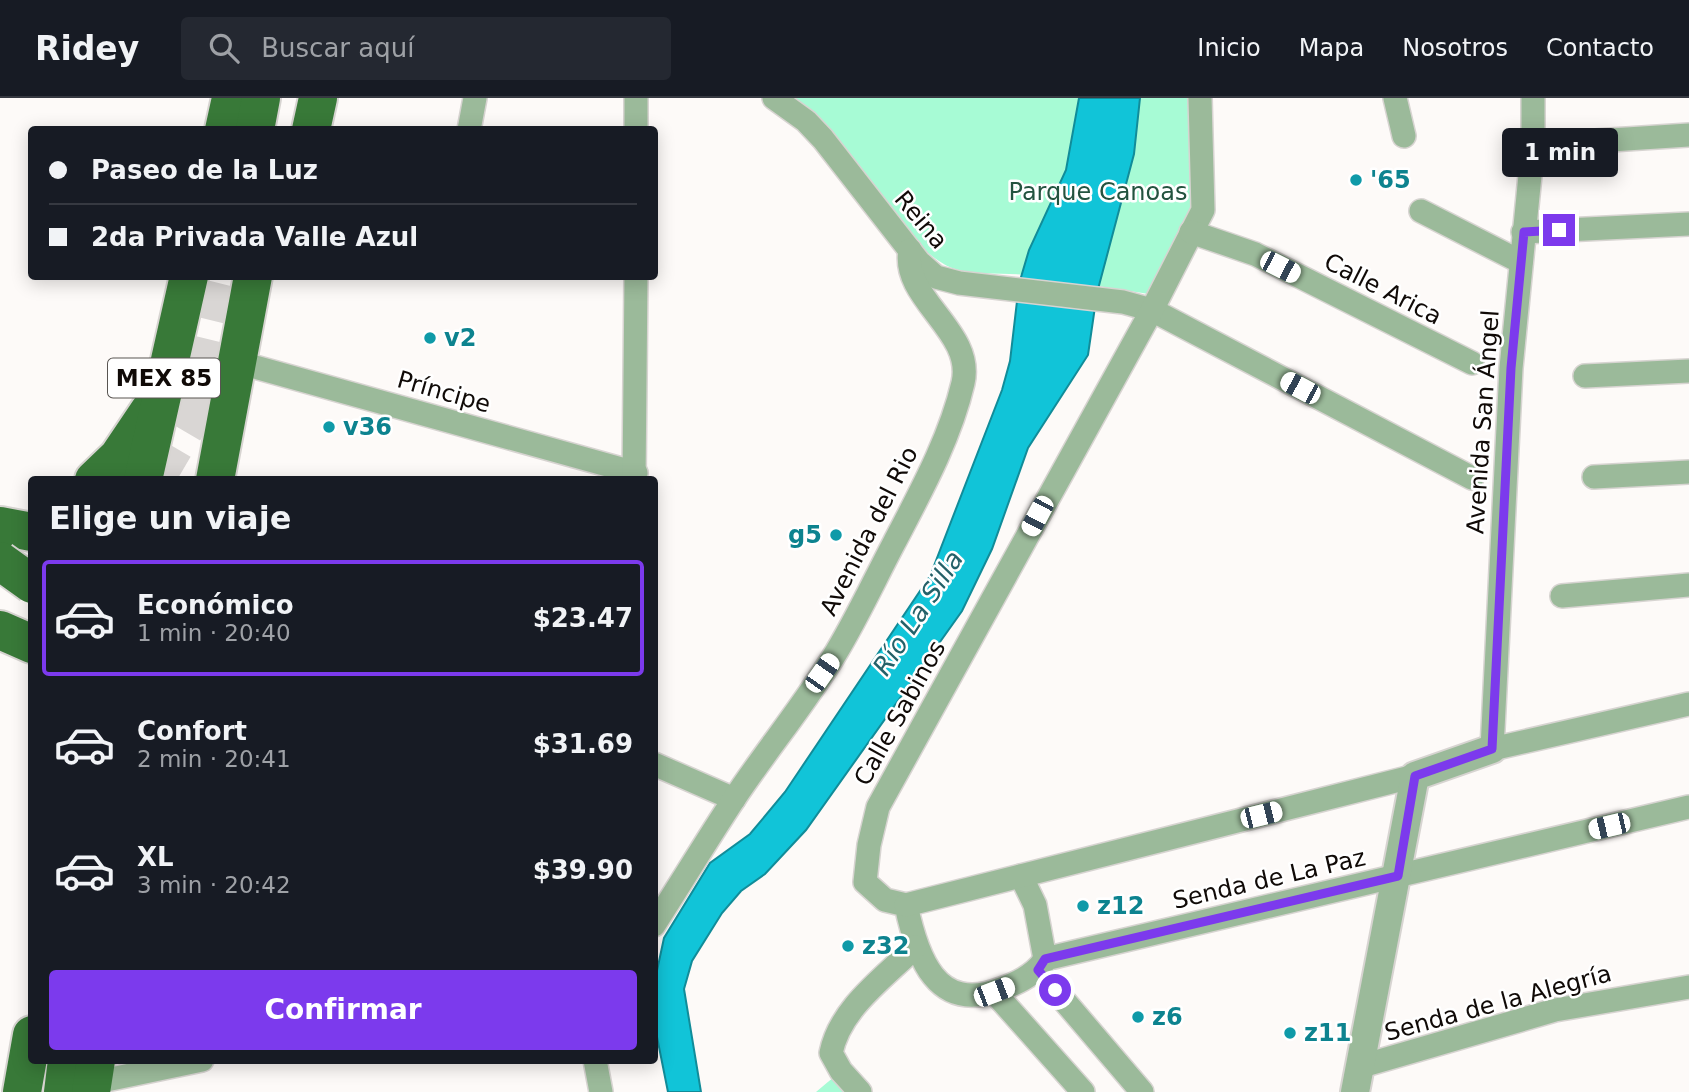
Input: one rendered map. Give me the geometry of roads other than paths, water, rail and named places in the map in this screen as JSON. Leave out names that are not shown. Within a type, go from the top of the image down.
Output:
[{"type":"highway","points":[[225,126],[231,98]]},
{"type":"highway","points":[[256,126],[261,98]]},
{"type":"highway","points":[[282,126],[287,98]]},
{"type":"highway","points":[[312,126],[318,98]]},
{"type":"highway","name":"MEX 85","points":[[145,476],[160,394],[188,280]]},
{"type":"highway","name":"MEX 85","points":[[216,476],[252,280]]},
{"type":"highway","points":[[98,476],[118,457],[160,394]]},
{"type":"highway","points":[[0,506],[28,505]]},
{"type":"highway","points":[[0,526],[28,531]]},
{"type":"highway","points":[[0,561],[28,581]]},
{"type":"highway","points":[[0,613],[28,615]]},
{"type":"highway","points":[[0,630],[28,642]]},
{"type":"highway","points":[[22,1092],[28,1058]]},
{"type":"street","points":[[471,126],[475,98]]},
{"type":"street","points":[[636,98],[636,126]]},
{"type":"street","name":"Reina","points":[[774,98],[806,121],[910,250],[936,277],[1006,289],[1123,302],[1152,310],[1472,478]]},
{"type":"street","name":"Calle Sabinos","points":[[906,905],[885,900],[865,881],[869,845],[878,807],[1152,310],[1203,210],[1200,98]]},
{"type":"street","points":[[1395,98],[1404,136]]},
{"type":"street","name":"Avenida San Ángel","points":[[1492,749],[1506,460],[1533,145],[1532,98]]},
{"type":"street","points":[[1533,145],[1689,135]]},
{"type":"street","points":[[1421,211],[1521,262]]},
{"type":"street","points":[[1524,232],[1689,224]]},
{"type":"street","name":"Calle Arica","points":[[1191,232],[1255,254],[1472,363]]},
{"type":"street","name":"Avenida del Rio","points":[[658,919],[734,799],[836,652],[918,498],[944,439],[963,382],[965,362],[955,340],[915,281],[909,265],[910,250]]},
{"type":"street","points":[[635,476],[636,280]]},
{"type":"street","name":"Príncipe","points":[[237,362],[635,476]]},
{"type":"street","points":[[1585,376],[1689,371]]},
{"type":"street","points":[[1594,477],[1689,472]]},
{"type":"street","points":[[1562,596],[1689,585]]},
{"type":"street","points":[[1083,1092],[994,992],[969,997],[942,985],[915,947],[906,905],[1415,776],[1492,749],[1689,704]]},
{"type":"street","points":[[658,766],[734,799]]},
{"type":"street","points":[[1358,1079],[1415,776]]},
{"type":"street","name":"Senda de La Paz","points":[[994,992],[1042,964],[1689,807]]},
{"type":"street","points":[[1021,876],[1035,905],[1042,964],[1142,1092]]},
{"type":"street","points":[[860,1092],[831,1053],[834,1036],[845,1017],[915,947]]},
{"type":"street","name":"Senda de la Alegría","points":[[1358,1079],[1555,1010],[1689,988]]},
{"type":"street","points":[[82,1078],[175,1064]]},
{"type":"street","points":[[596,1064],[601,1092]]},
{"type":"water","name":"Río La Silla","points":[[1079,98],[1140,98],[1134,154],[1097,293],[1088,355],[1028,448],[992,549],[962,611],[806,830],[765,874],[741,891],[722,913],[692,961],[684,989],[701,1092],[668,1092],[658,1042],[658,966],[664,938],[710,863],[750,834],[785,792],[930,576],[1002,390],[1010,361],[1019,284],[1029,250],[1066,170]]},
{"type":"tunnel","points":[[157,476],[186,427],[222,280]]},
{"type":"place","name":"'65","points":[[1356,180]]},
{"type":"place","name":"v2","points":[[430,338]]},
{"type":"place","name":"v36","points":[[329,427]]},
{"type":"place","name":"g5","points":[[836,535]]},
{"type":"place","name":"z12","points":[[1083,906]]},
{"type":"place","name":"z32","points":[[848,946]]},
{"type":"place","name":"z6","points":[[1138,1017]]},
{"type":"place","name":"z11","points":[[1290,1033]]},
{"type":"park label","name":"Parque Canoas","points":[[1098,192]]}]
